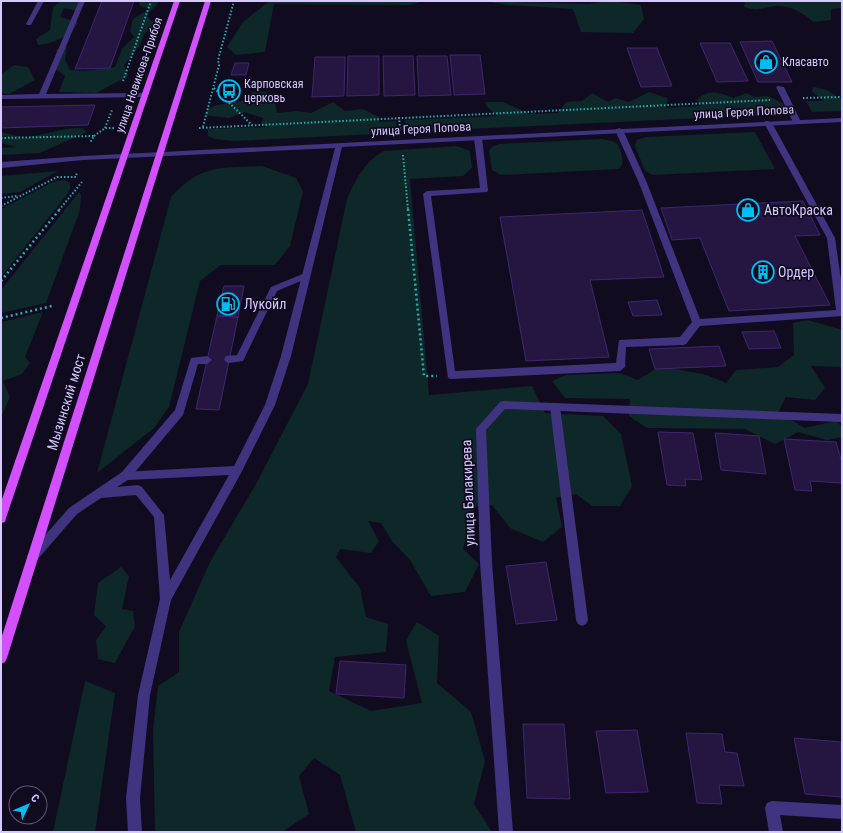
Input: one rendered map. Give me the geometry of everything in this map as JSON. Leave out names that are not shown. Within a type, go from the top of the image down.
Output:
[{"type":"main road","name":"улица Новикова-Прибоя","points":[[124,156],[177,1]]},
{"type":"main road","points":[[159,155],[208,1]]},
{"type":"main road","name":"Мызинский мост","points":[[1,658],[159,155]]},
{"type":"main road","name":"Мызинский мост","points":[[1,518],[69,322],[124,156]]},
{"type":"street","points":[[29,24],[41,1]]},
{"type":"street","points":[[42,96],[82,1]]},
{"type":"street","points":[[780,87],[797,122]]},
{"type":"street","points":[[1,97],[144,95]]},
{"type":"street","name":"улица Героя Попова","points":[[1,165],[124,156],[842,120]]},
{"type":"street","points":[[478,138],[484,190],[427,194],[451,375],[620,367],[622,343],[683,341],[697,323],[841,313],[831,238],[768,123]]},
{"type":"street","points":[[619,130],[643,183],[697,323]]},
{"type":"street","points":[[135,832],[134,798],[144,695],[166,599],[237,470],[270,405],[286,356],[339,146]]},
{"type":"street","points":[[229,359],[240,358],[274,289],[306,276]]},
{"type":"street","points":[[32,558],[73,511],[126,475],[179,412],[194,361],[207,360]]},
{"type":"street","name":"улица Балакирева","points":[[506,832],[486,562],[481,429],[503,405],[842,418]]},
{"type":"street","points":[[555,407],[582,620]]},
{"type":"street","points":[[126,475],[237,470]]},
{"type":"street","points":[[98,494],[138,490],[160,515],[166,599]]},
{"type":"street","points":[[776,832],[772,808],[842,812]]},
{"type":"path","points":[[88,148],[94,136],[105,128],[151,1]]},
{"type":"path","points":[[203,127],[219,65],[218,60],[234,1]]},
{"type":"path","points":[[213,88],[253,125]]},
{"type":"path","points":[[199,128],[842,97]]},
{"type":"path","points":[[399,118],[400,133]]},
{"type":"path","points":[[105,128],[114,128]]},
{"type":"path","points":[[1,138],[94,136]]},
{"type":"path","points":[[402,149],[424,376],[451,375]]},
{"type":"path","points":[[1,206],[57,177],[76,177],[77,172]]},
{"type":"path","points":[[1,281],[82,182]]},
{"type":"path","points":[[1,198],[20,196]]},
{"type":"path","points":[[1,318],[52,306]]},
{"type":"green space","points":[[61,1],[87,1],[77,11],[64,8],[60,17],[78,22],[71,31],[55,41],[38,45],[36,39],[50,30],[53,7]]},
{"type":"green space","points":[[140,1],[157,1],[158,4],[146,15],[155,25],[144,34],[140,45],[124,65],[128,76],[96,93],[59,92],[65,76],[53,67],[57,49],[67,47],[65,59],[70,70],[83,71],[115,67],[122,49],[134,37],[130,31],[133,19],[149,9],[139,5]]},
{"type":"green space","points":[[253,1],[423,1],[410,5],[274,4],[265,52],[236,55],[227,47],[243,22],[268,2]]},
{"type":"green space","points":[[486,1],[589,4],[608,2],[628,3],[641,5],[644,19],[633,33],[581,32],[573,9],[506,5]]},
{"type":"green space","points":[[745,1],[842,1],[842,8],[831,9],[831,20],[814,22],[802,13],[787,7],[777,6],[754,9],[744,7]]},
{"type":"green space","points":[[14,65],[28,67],[35,80],[9,94],[1,93],[1,74]]},
{"type":"green space","points":[[813,87],[829,91],[842,100],[842,111],[812,112],[806,101],[822,101],[823,99],[812,92]]},
{"type":"green space","points":[[252,92],[266,92],[275,103],[277,113],[297,111],[311,113],[333,102],[345,111],[363,109],[379,117],[379,122],[396,121],[397,133],[234,141],[215,139],[208,136],[208,129],[266,127],[261,124],[263,118],[244,112],[229,118],[204,115],[208,109],[217,105],[242,101]]},
{"type":"green space","points":[[649,92],[668,98],[666,108],[701,106],[697,100],[701,96],[710,93],[734,98],[746,93],[755,97],[768,96],[784,104],[781,109],[763,110],[765,115],[406,132],[405,120],[498,116],[487,107],[485,102],[503,102],[528,114],[558,113],[566,102],[582,101],[592,93],[608,102],[615,98],[629,102]]},
{"type":"green space","points":[[82,128],[87,132],[40,153],[1,155],[1,148],[16,147],[1,143],[1,132],[25,138],[66,129]]},
{"type":"green space","points":[[755,132],[775,169],[653,175],[645,171],[635,146],[637,140],[646,137]]},
{"type":"green space","points":[[602,139],[610,140],[619,147],[622,164],[619,169],[501,175],[492,170],[489,151],[492,147],[499,144]]},
{"type":"green space","points":[[457,146],[470,151],[472,168],[463,176],[410,179],[429,395],[532,386],[545,413],[603,416],[621,434],[632,486],[620,506],[592,506],[576,494],[556,498],[562,527],[543,542],[510,528],[492,505],[475,507],[463,549],[479,564],[465,592],[431,596],[410,560],[392,541],[381,523],[368,521],[379,541],[371,553],[340,549],[336,557],[360,588],[366,617],[388,624],[386,652],[335,657],[329,691],[371,711],[422,703],[406,640],[417,622],[439,636],[437,683],[471,712],[485,761],[474,804],[492,832],[356,832],[340,775],[314,758],[299,776],[309,814],[282,832],[155,832],[153,730],[158,686],[179,672],[179,632],[210,562],[256,484],[308,384],[347,199],[361,172],[371,160],[384,151]]},
{"type":"green space","points":[[262,166],[296,178],[303,191],[290,246],[275,265],[221,265],[200,281],[169,407],[154,428],[97,473],[171,197],[182,186],[202,173],[223,168]]},
{"type":"green space","points":[[58,171],[20,192],[1,194],[1,176]]},
{"type":"green space","points":[[64,180],[70,183],[70,189],[66,196],[1,277],[1,209],[55,181]]},
{"type":"green space","points":[[79,192],[81,195],[80,210],[46,303],[1,313],[1,290]]},
{"type":"green space","points":[[43,312],[25,357],[30,363],[22,374],[3,381],[10,397],[1,417],[1,322]]},
{"type":"green space","points":[[808,320],[842,330],[842,367],[811,366],[825,388],[815,400],[786,397],[778,413],[805,428],[836,421],[842,427],[842,437],[827,440],[798,432],[775,444],[745,429],[647,428],[629,416],[630,399],[565,398],[552,381],[566,375],[619,373],[638,380],[660,366],[707,375],[726,383],[736,370],[778,367],[794,355],[793,323]]},
{"type":"green space","points":[[121,567],[129,576],[122,609],[133,611],[135,626],[115,663],[98,659],[96,640],[106,626],[94,615],[98,583]]},
{"type":"green space","points":[[85,681],[115,693],[95,832],[53,832]]},
{"type":"building","points":[[102,1],[134,1],[110,68],[75,69]]},
{"type":"building","name":"Класавто","points":[[772,41],[792,82],[758,82],[740,42]]},
{"type":"building","points":[[700,43],[730,43],[748,81],[717,82]]},
{"type":"building","points":[[627,48],[657,48],[672,86],[641,87]]},
{"type":"building","points":[[450,55],[480,55],[485,94],[454,95]]},
{"type":"building","points":[[348,56],[379,56],[379,95],[347,96]]},
{"type":"building","points":[[383,56],[413,56],[415,95],[384,96]]},
{"type":"building","points":[[417,56],[447,56],[451,95],[419,96]]},
{"type":"building","points":[[315,57],[345,57],[344,96],[312,97]]},
{"type":"building","points":[[235,63],[249,63],[246,75],[231,75]]},
{"type":"building","points":[[95,105],[88,125],[1,128],[1,107]]},
{"type":"building","name":"Ордер","points":[[803,201],[820,235],[795,236],[830,305],[729,311],[700,238],[672,240],[661,208]]},
{"type":"building","points":[[642,210],[664,277],[590,280],[609,357],[526,361],[500,217]]},
{"type":"building","points":[[224,286],[244,286],[238,317],[217,316]]},
{"type":"building","points":[[657,300],[662,315],[633,316],[628,302]]},
{"type":"building","points":[[217,316],[238,317],[219,410],[196,409]]},
{"type":"building","points":[[774,331],[781,348],[749,349],[742,332]]},
{"type":"building","points":[[719,346],[726,366],[655,369],[649,349]]},
{"type":"building","points":[[658,432],[693,433],[702,480],[685,479],[686,486],[667,485]]},
{"type":"building","points":[[715,433],[759,436],[766,474],[721,470]]},
{"type":"building","points":[[784,439],[836,442],[842,463],[842,483],[810,481],[812,491],[795,490]]},
{"type":"building","points":[[546,562],[557,620],[516,624],[506,566]]},
{"type":"building","points":[[340,661],[406,665],[404,698],[336,694]]},
{"type":"building","points":[[523,724],[564,724],[570,799],[527,798]]},
{"type":"building","points":[[637,730],[648,792],[606,793],[596,731]]},
{"type":"building","points":[[686,733],[722,734],[725,752],[737,753],[744,786],[719,785],[722,804],[697,803]]},
{"type":"building","points":[[794,738],[841,742],[842,797],[805,794]]},
{"type":"place","name":"Класавто","points":[[766,62]]},
{"type":"place","name":"Карповская церковь","points":[[229,91]]},
{"type":"place","name":"АвтоКраска","points":[[748,210]]},
{"type":"place","name":"Ордер","points":[[763,272]]},
{"type":"place","name":"Лукойл","points":[[228,304]]}]
